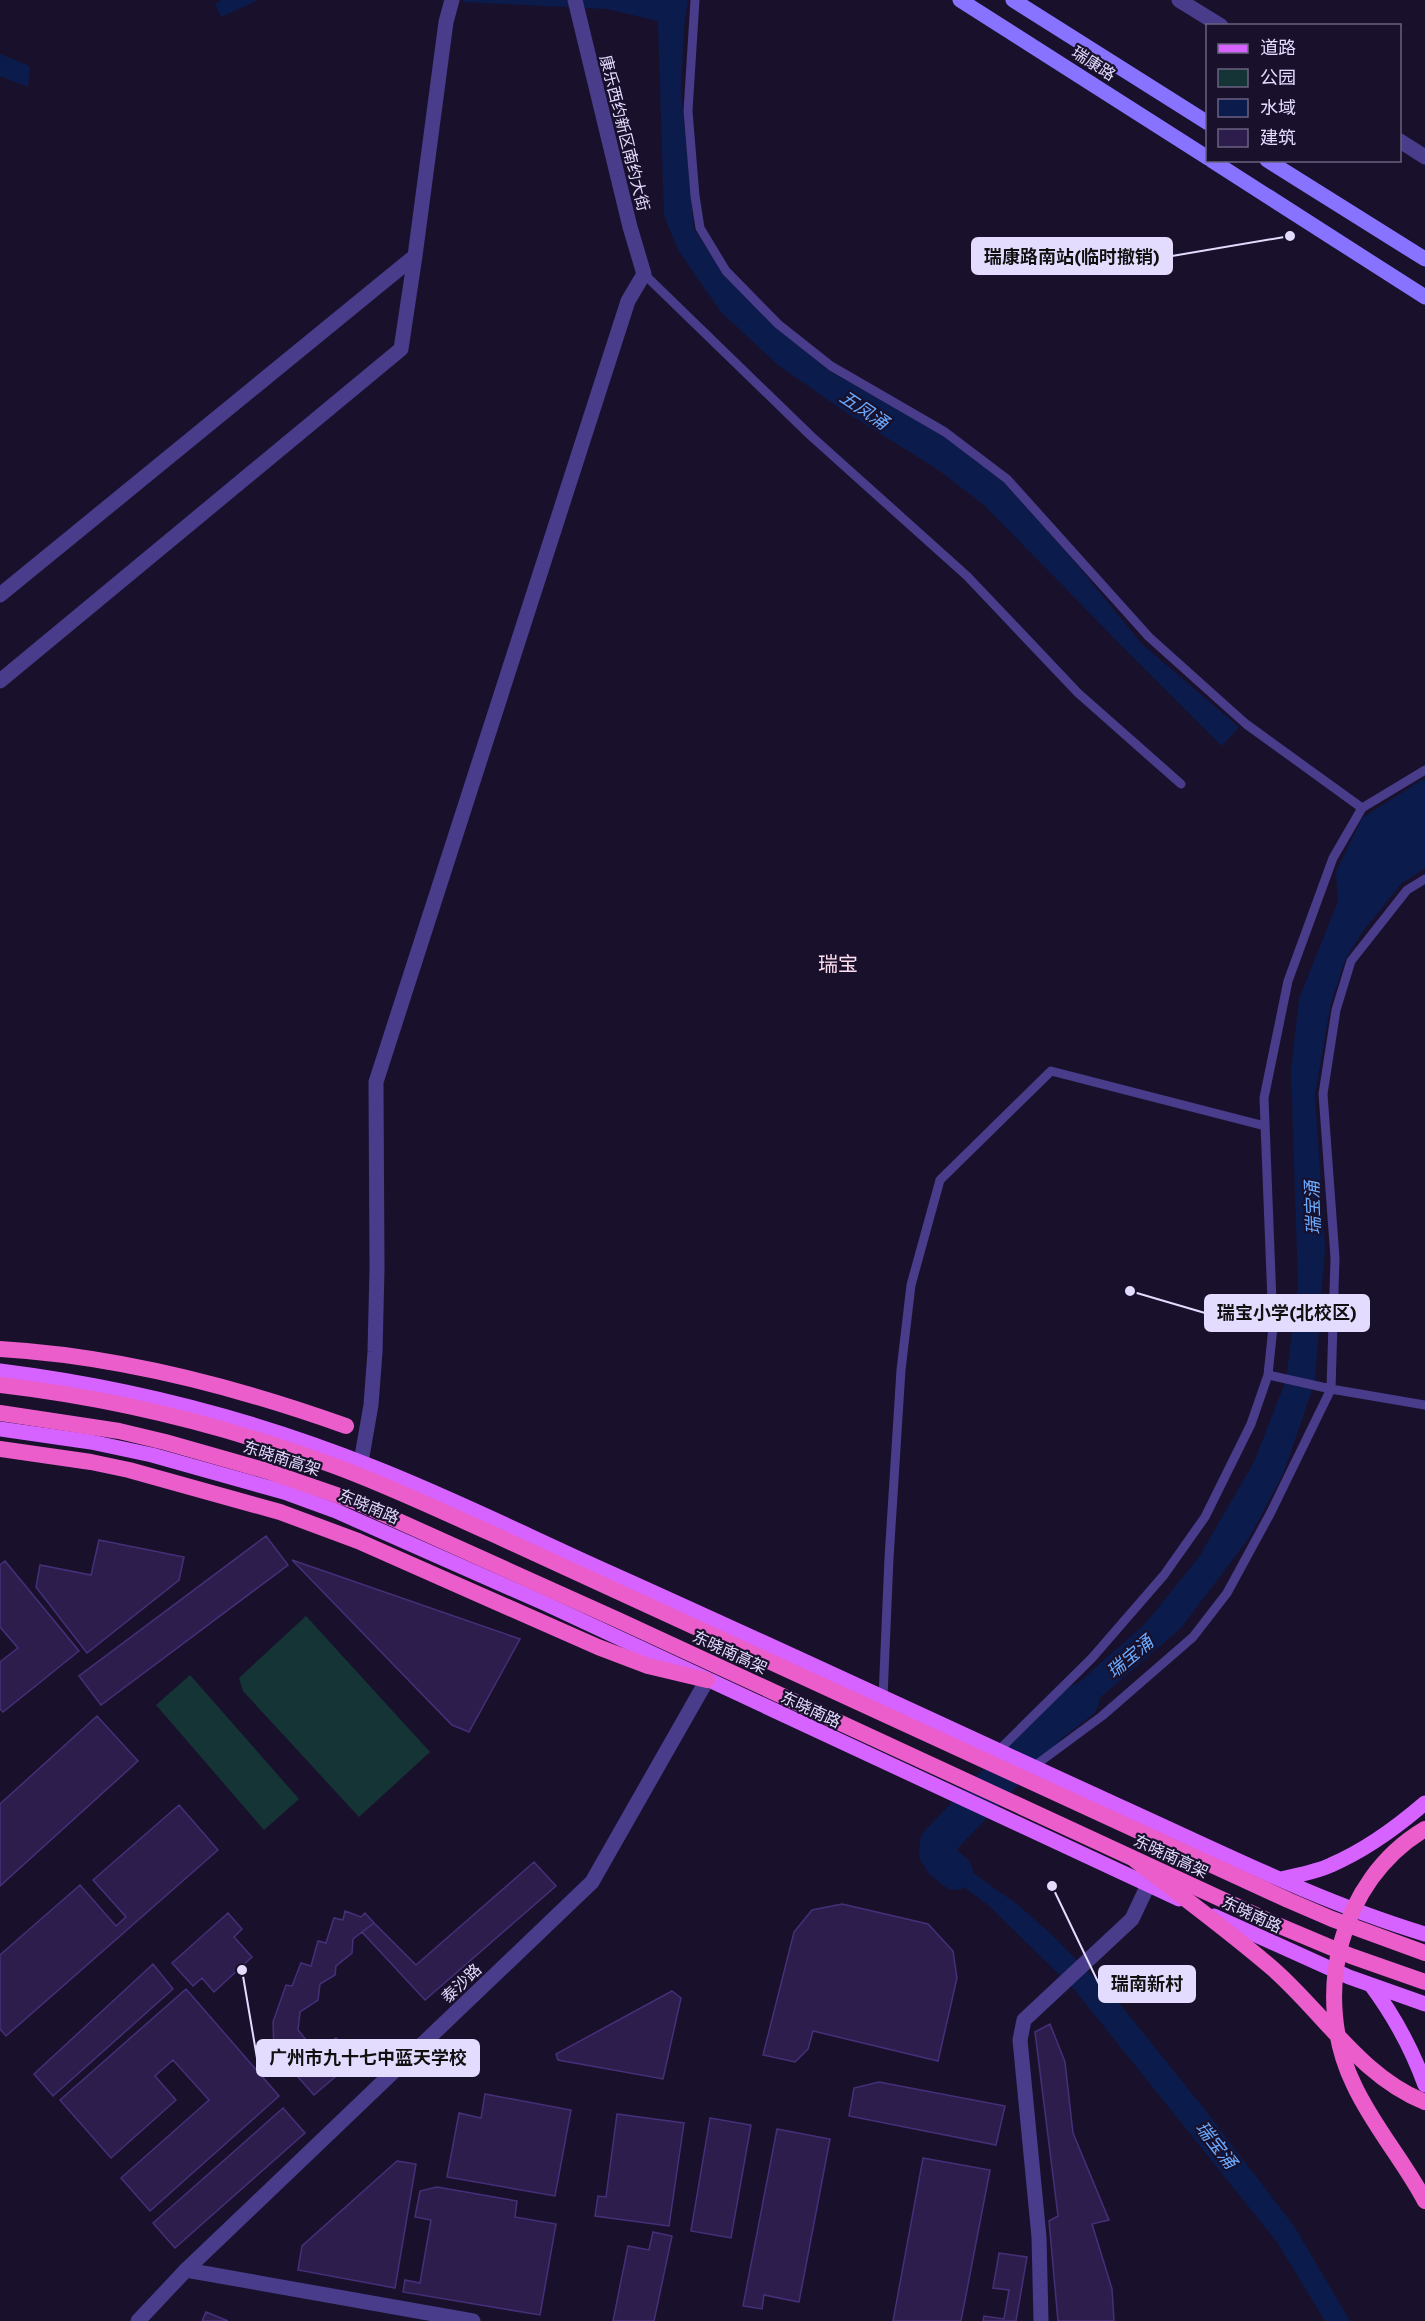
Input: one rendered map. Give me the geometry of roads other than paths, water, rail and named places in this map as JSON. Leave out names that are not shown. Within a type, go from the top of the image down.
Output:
[{"type":"highway","points":[[0,1349],[100,1359],[148,1368],[247,1393],[346,1426]]},
{"type":"highway","name":"东晓南高架","points":[[0,1385],[102,1401],[183,1420],[282,1448],[364,1477],[1288,1900],[1332,1919],[1425,1953]]},
{"type":"highway","name":"东晓南高架","points":[[0,1413],[119,1431],[165,1442],[267,1471],[354,1501],[503,1567],[1320,1944],[1425,1982]]},
{"type":"highway","points":[[0,1449],[91,1462],[250,1503],[319,1526],[608,1651],[648,1666],[707,1680]]},
{"type":"highway","points":[[1425,1829],[1397,1850],[1378,1869],[1360,1895],[1341,1942],[1333,1991],[1334,2017],[1339,2042],[1353,2085],[1425,2201]]},
{"type":"highway","points":[[1136,1860],[1271,1967],[1378,2075],[1399,2090],[1425,2102]]},
{"type":"main road","name":"瑞康路","points":[[960,0],[1206,157]]},
{"type":"main road","name":"瑞康路","points":[[1013,0],[1206,122]]},
{"type":"main road","name":"瑞康路","points":[[1214,162],[1425,297]]},
{"type":"main road","points":[[1270,162],[1425,259]]},
{"type":"main road","points":[[0,1371],[108,1387],[187,1405],[361,1462],[884,1696],[998,1751],[1281,1880],[1374,1918],[1425,1934]]},
{"type":"main road","name":"东晓南路","points":[[0,1429],[90,1442],[152,1455],[284,1492],[336,1511],[707,1680],[1301,1956],[1425,2004]]},
{"type":"main road","points":[[1281,1880],[1329,1866],[1365,1848],[1397,1827],[1425,1803]]},
{"type":"main road","points":[[1371,1985],[1386,2004],[1409,2046],[1425,2085]]},
{"type":"street","points":[[0,681],[401,350],[446,22],[452,0]]},
{"type":"street","name":"康乐西约新区南约大街","points":[[575,0],[630,227],[644,274]]},
{"type":"street","points":[[1179,0],[1218,24]]},
{"type":"street","points":[[1401,142],[1425,157]]},
{"type":"street","points":[[0,595],[415,256]]},
{"type":"street","points":[[361,1462],[371,1405],[375,1353],[376,1082],[628,301],[644,274]]},
{"type":"street","name":"泰沙路","points":[[138,2321],[186,2270],[592,1882],[707,1680]]},
{"type":"street","points":[[1041,2321],[1039,2237],[1020,2040],[1024,2020],[1090,1961],[1132,1919],[1148,1885]]},
{"type":"street","points":[[186,2270],[473,2321]]},
{"type":"lane","points":[[694,0],[688,111],[695,196],[700,228],[726,271],[778,324],[831,366],[945,432],[1007,479],[1149,637],[1246,724],[1362,808]]},
{"type":"lane","points":[[644,274],[811,436],[967,576],[1078,693],[1181,784]]},
{"type":"lane","points":[[998,1751],[1092,1658],[1164,1575],[1205,1517],[1251,1424],[1268,1374],[1273,1327],[1264,1098],[1288,981],[1333,858],[1352,820],[1362,808],[1425,770]]},
{"type":"lane","points":[[1033,1767],[1102,1716],[1193,1637],[1227,1593],[1270,1514],[1331,1389],[1335,1258],[1323,1094],[1336,1010],[1351,960],[1407,890],[1425,879]]},
{"type":"lane","points":[[884,1696],[888,1558],[901,1370],[911,1285],[940,1180],[1051,1071],[1265,1126]]},
{"type":"lane","points":[[1268,1374],[1331,1389],[1425,1406]]},
{"type":"water","points":[[222,0],[259,0],[221,17],[215,4]]},
{"type":"water","name":"五凤涌","points":[[464,0],[688,0],[684,26],[681,90],[694,229],[723,273],[775,326],[828,370],[942,435],[1004,481],[1142,644],[1239,727],[1222,746],[983,504],[937,469],[841,409],[778,365],[721,312],[678,250],[664,215],[658,21],[607,9],[463,2]]},
{"type":"water","points":[[0,54],[30,66],[28,87],[0,76]]},
{"type":"water","points":[[1425,778],[1425,868],[1401,884],[1361,934],[1345,960],[1330,1007],[1315,1095],[1325,1247],[1315,1381],[1284,1472],[1249,1538],[1181,1628],[1052,1739],[1029,1726],[1145,1624],[1199,1557],[1254,1462],[1286,1380],[1298,1285],[1291,1071],[1299,999],[1338,901],[1336,872],[1362,818]]},
{"type":"water","points":[[928,1826],[956,1838],[949,1856],[1017,1904],[1052,1935],[1119,2003],[1294,2226],[1350,2321],[1325,2321],[1277,2242],[1073,1988],[988,1905],[928,1860],[921,1844]]},
{"type":"waterway","name":"瑞宝涌","points":[[955,1872],[943,1862],[937,1853],[938,1843],[1051,1724],[1081,1701]]},
{"type":"place","name":"瑞康路南站(临时撤销)","points":[[1290,236]]},
{"type":"place","name":"瑞宝小学(北校区)","points":[[1130,1291]]},
{"type":"place","name":"瑞南新村","points":[[1052,1886]]},
{"type":"place","name":"广州市九十七中蓝天学校","points":[[242,1970]]},
{"type":"district","name":"瑞宝","points":[[838,964]]}]
